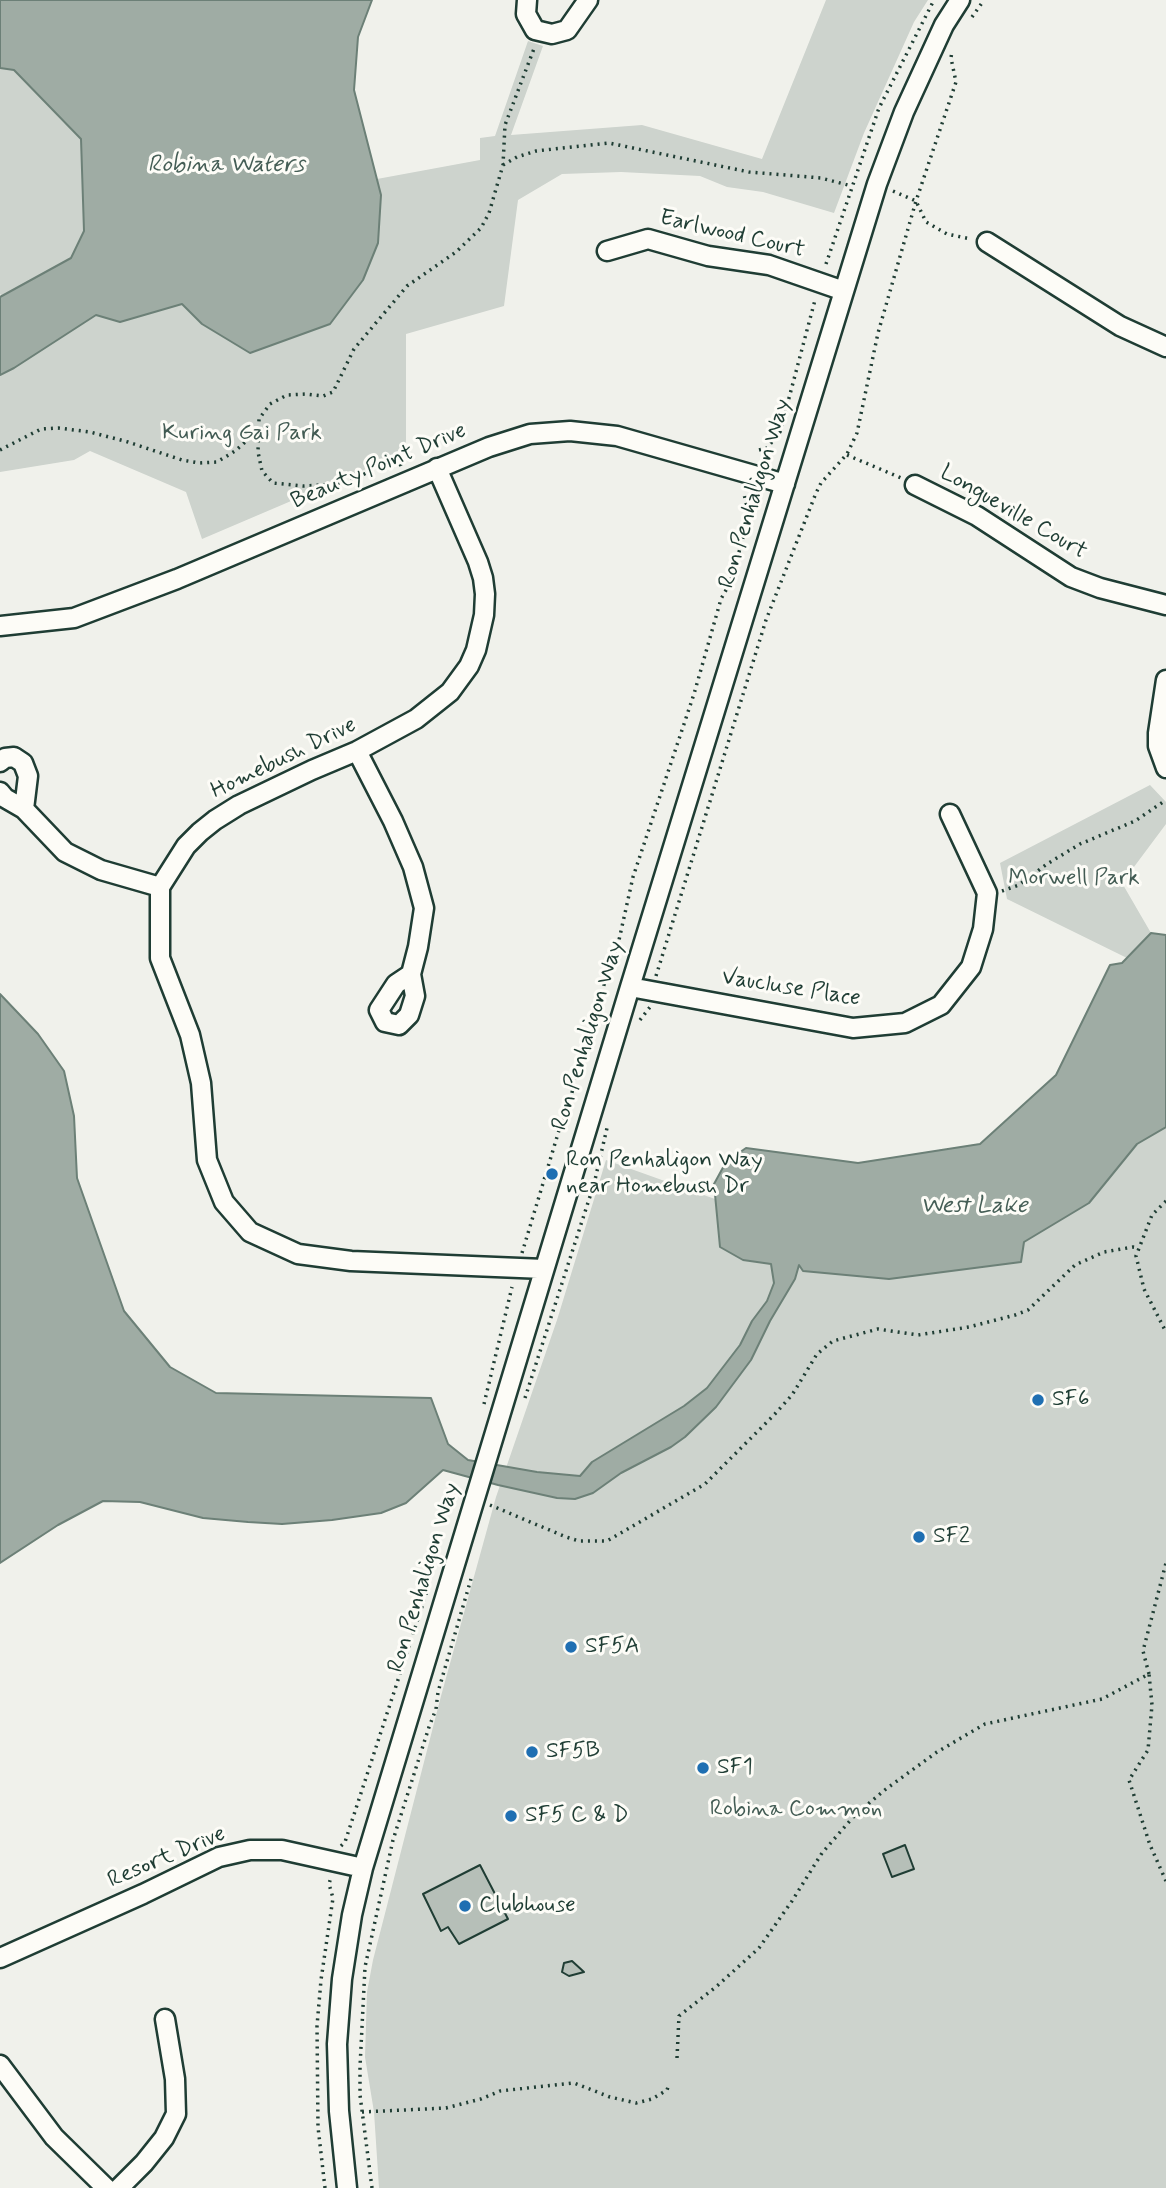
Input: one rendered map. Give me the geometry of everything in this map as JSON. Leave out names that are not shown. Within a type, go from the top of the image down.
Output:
[{"type":"street","points":[[527,0],[526,14],[535,30],[552,34],[567,30],[588,0]]},
{"type":"street","name":"Ron Penhaligon Way","points":[[347,2188],[339,2111],[337,2044],[342,1979],[363,1867],[877,184],[904,112],[944,24],[960,0]]},
{"type":"street","name":"Earlwood Court","points":[[607,251],[648,239],[708,256],[769,265],[844,291]]},
{"type":"street","points":[[987,242],[1120,326],[1166,347]]},
{"type":"street","name":"Beauty Point Drive","points":[[0,626],[74,618],[177,579],[437,468],[512,438],[530,434],[570,431],[617,436],[785,484]]},
{"type":"street","name":"Homebush Drive","points":[[160,887],[186,846],[215,820],[266,791],[357,751],[416,719],[450,692],[469,666],[476,650],[484,615],[483,578],[437,468]]},
{"type":"street","name":"Longueville Court","points":[[915,485],[977,516],[1070,577],[1100,588],[1166,605]]},
{"type":"street","points":[[1166,680],[1157,733],[1158,746],[1166,768]]},
{"type":"street","points":[[357,751],[408,855],[424,908],[411,974]]},
{"type":"street","points":[[0,762],[14,757],[23,763],[28,776],[24,810]]},
{"type":"street","points":[[0,792],[24,810],[65,852],[101,870],[160,887],[160,958],[190,1034],[201,1083],[207,1160],[224,1202],[250,1231],[298,1254],[351,1261],[544,1269]]},
{"type":"street","name":"Vaucluse Place","points":[[630,987],[853,1028],[905,1023],[942,1004],[971,967],[983,929],[986,893],[950,814]]},
{"type":"street","name":"Resort Drive","points":[[0,1958],[219,1857],[250,1850],[282,1850],[363,1867]]},
{"type":"street","points":[[119,2188],[164,2138],[176,2114],[175,2079],[165,2020]]},
{"type":"street","points":[[0,2065],[54,2137],[106,2188]]},
{"type":"path","points":[[826,264],[879,108],[934,0]]},
{"type":"path","points":[[967,24],[984,0]]},
{"type":"path","points":[[407,481],[398,460],[340,484],[303,486],[273,483],[262,471],[258,452],[260,419],[270,404],[287,396],[323,396],[333,392],[354,349],[407,286],[456,252],[481,228],[489,213],[503,165],[505,125],[533,48],[544,33]]},
{"type":"path","points":[[638,1026],[642,1015],[650,1007],[652,991],[766,620],[816,493],[821,483],[847,454],[857,433],[878,333],[916,201],[956,82],[951,58],[955,41]]},
{"type":"path","points":[[503,165],[517,157],[536,152],[609,143],[749,172],[821,178],[852,186]]},
{"type":"path","points":[[877,184],[916,201],[926,222],[947,234],[987,242]]},
{"type":"path","points":[[759,450],[766,448],[780,432],[816,298]]},
{"type":"path","points":[[0,450],[41,429],[58,428],[90,432],[182,460],[217,462],[235,451],[259,430]]},
{"type":"path","points":[[847,454],[915,485]]},
{"type":"path","points":[[522,1254],[566,1113],[588,1027],[620,940],[633,877],[694,694],[721,599],[730,583],[748,516],[744,494]]},
{"type":"path","points":[[986,893],[1019,885],[1080,844],[1135,821],[1166,800]]},
{"type":"path","points":[[524,1402],[594,1184],[608,1123]]},
{"type":"path","points":[[1166,1202],[1152,1215],[1136,1256],[1144,1289],[1166,1332]]},
{"type":"path","points":[[486,1513],[488,1504],[566,1537],[592,1542],[607,1541],[705,1484],[792,1395],[817,1354],[833,1341],[878,1329],[918,1335],[968,1327],[1015,1315],[1028,1310],[1075,1265],[1104,1252],[1139,1248]]},
{"type":"path","points":[[482,1416],[512,1287]]},
{"type":"path","points":[[1166,1563],[1143,1651],[1149,1674],[1152,1705],[1148,1750],[1129,1780],[1150,1845],[1166,1881]]},
{"type":"path","points":[[372,2188],[361,2112],[360,2067],[366,1967],[393,1840],[436,1709],[438,1692],[473,1571]]},
{"type":"path","points":[[337,1852],[345,1842],[432,1575]]},
{"type":"path","points":[[677,2058],[679,2016],[718,1986],[759,1948],[822,1853],[855,1815],[886,1789],[937,1752],[985,1724],[1102,1699],[1149,1674]]},
{"type":"path","points":[[361,2112],[446,2108],[500,2091],[574,2083],[610,2097],[636,2103],[652,2099],[667,2090],[669,2084]]},
{"type":"green space","name":"Kuring Gai Park","points":[[826,0],[928,0],[914,22],[864,133],[834,213],[763,192],[727,187],[700,176],[621,172],[562,174],[518,200],[504,306],[406,334],[406,452],[202,539],[186,492],[90,451],[74,460],[0,472],[0,375],[96,315],[120,322],[182,304],[202,324],[381,196],[377,179],[480,160],[480,138],[495,136],[528,41],[543,46],[511,135],[642,125],[762,159]]},
{"type":"green space","points":[[0,68],[14,70],[81,139],[84,231],[71,258],[2,296],[0,294]]},
{"type":"green space","name":"Morwell Park","points":[[1150,785],[1166,802],[1166,824],[1122,883],[1151,933],[1127,958],[1007,899],[1000,863]]},
{"type":"green space","name":"Robina Common","points":[[1166,1127],[1166,2188],[379,2188],[374,2112],[365,2057],[367,1992],[373,1960],[496,1497],[557,1320],[606,1160],[715,1199],[720,1247],[1024,1242],[1089,1203],[1137,1144]]},
{"type":"water","name":"Robina Waters","points":[[0,0],[372,0],[358,37],[354,90],[381,195],[378,243],[363,280],[330,324],[250,353],[202,324],[182,304],[120,322],[96,315],[0,375],[0,297],[71,258],[84,231],[81,139],[14,70],[0,68]]},
{"type":"water","name":"West Lake","points":[[1151,933],[1166,935],[1166,1127],[1137,1144],[1089,1203],[1024,1242],[1021,1262],[889,1279],[803,1271],[799,1265],[795,1279],[751,1360],[716,1407],[671,1447],[621,1473],[593,1493],[575,1499],[557,1498],[443,1470],[406,1503],[381,1513],[332,1520],[282,1524],[248,1522],[203,1518],[140,1502],[103,1501],[58,1525],[0,1563],[0,994],[38,1034],[64,1071],[74,1116],[77,1178],[124,1311],[170,1367],[216,1393],[431,1398],[448,1444],[468,1460],[537,1472],[580,1476],[592,1462],[684,1406],[707,1388],[740,1345],[752,1321],[767,1301],[774,1283],[771,1264],[743,1260],[720,1247],[714,1184],[726,1162],[746,1148],[858,1163],[980,1144],[1056,1075],[1110,965],[1122,963]]},
{"type":"building","points":[[905,1845],[914,1869],[892,1877],[883,1854]]},
{"type":"building","name":"Clubhouse","points":[[480,1865],[508,1919],[459,1944],[448,1927],[441,1931],[423,1894]]},
{"type":"building","points":[[572,1961],[584,1972],[569,1976],[562,1972],[564,1963]]},
{"type":"place","name":"Ron Penhaligon Way near Homebush Dr","points":[[552,1174]]},
{"type":"place","name":"SF6","points":[[1038,1400]]},
{"type":"place","name":"SF2","points":[[919,1537]]},
{"type":"place","name":"SF5A","points":[[571,1647]]},
{"type":"place","name":"SF5B","points":[[532,1752]]},
{"type":"place","name":"SF1","points":[[703,1768]]},
{"type":"place","name":"SF5 C & D","points":[[511,1816]]},
{"type":"place","name":"Clubhouse","points":[[465,1906]]}]
